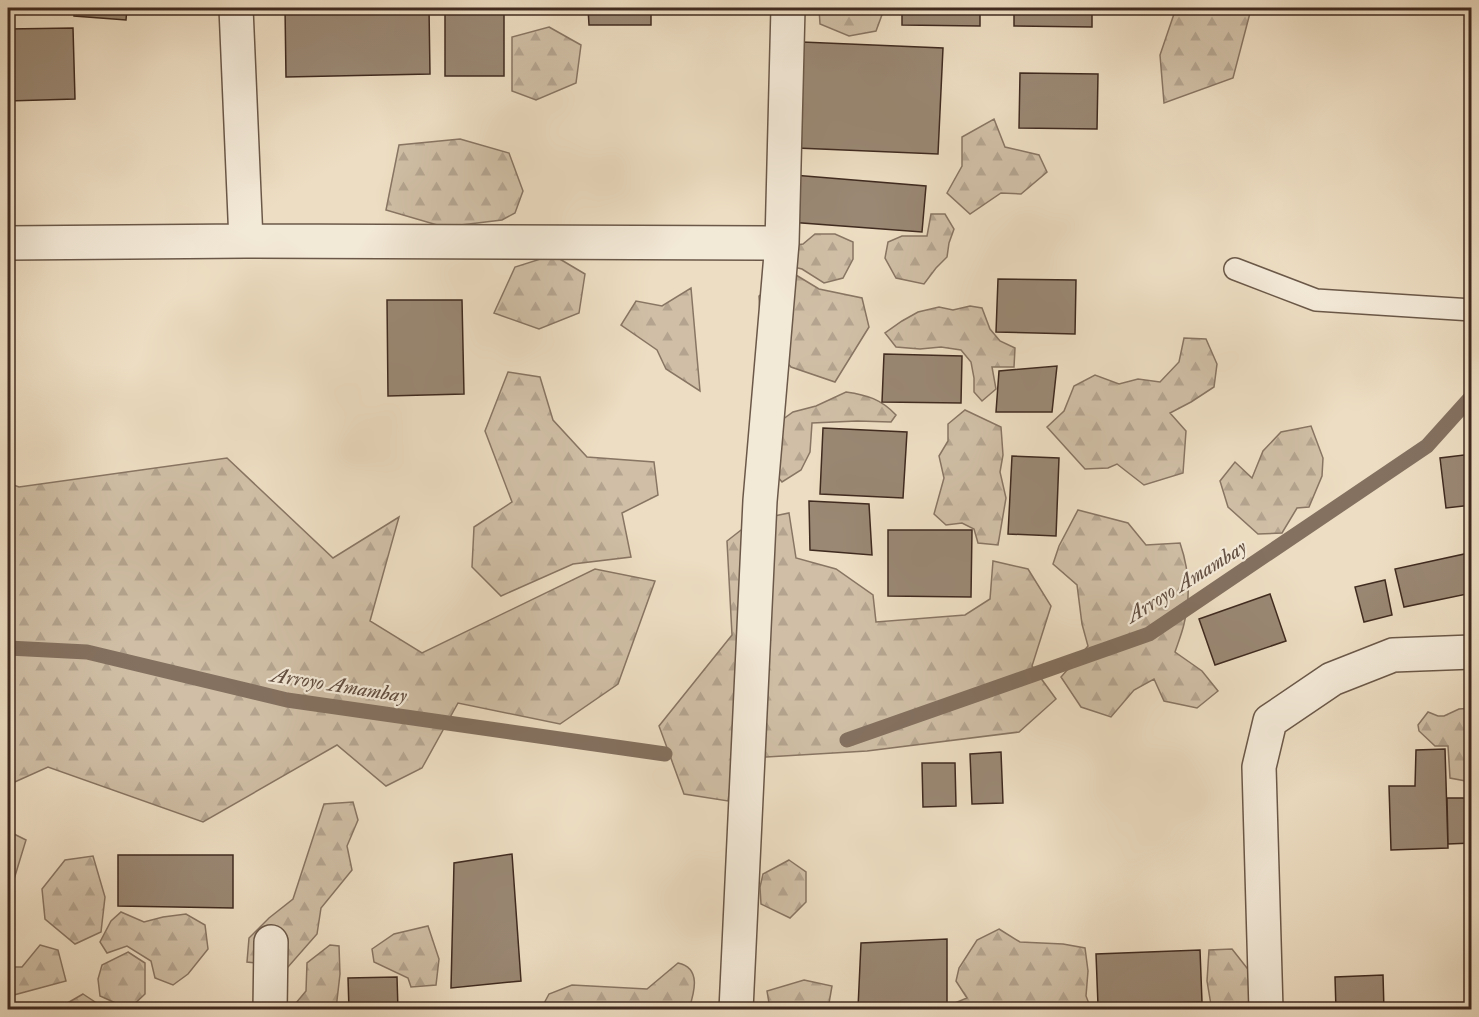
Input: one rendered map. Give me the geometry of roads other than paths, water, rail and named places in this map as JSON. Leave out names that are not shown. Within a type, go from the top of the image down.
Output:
[{"type":"street","points":[[236,8],[246,241]]},
{"type":"street","points":[[736,1010],[760,501],[782,243],[788,8]]},
{"type":"street","points":[[8,243],[246,241],[782,243]]},
{"type":"street","points":[[1266,1010],[1259,767],[1270,721],[1332,679],[1393,656],[1472,652]]},
{"type":"street","points":[[270,1010],[271,942]]},
{"type":"lane","points":[[1235,269],[1316,300],[1472,310]]},
{"type":"waterway","name":"Arroyo Amambay","points":[[847,740],[1149,634],[1427,446],[1472,396]]},
{"type":"waterway","name":"Arroyo Amambay","points":[[8,648],[87,652],[287,700],[665,754]]}]
